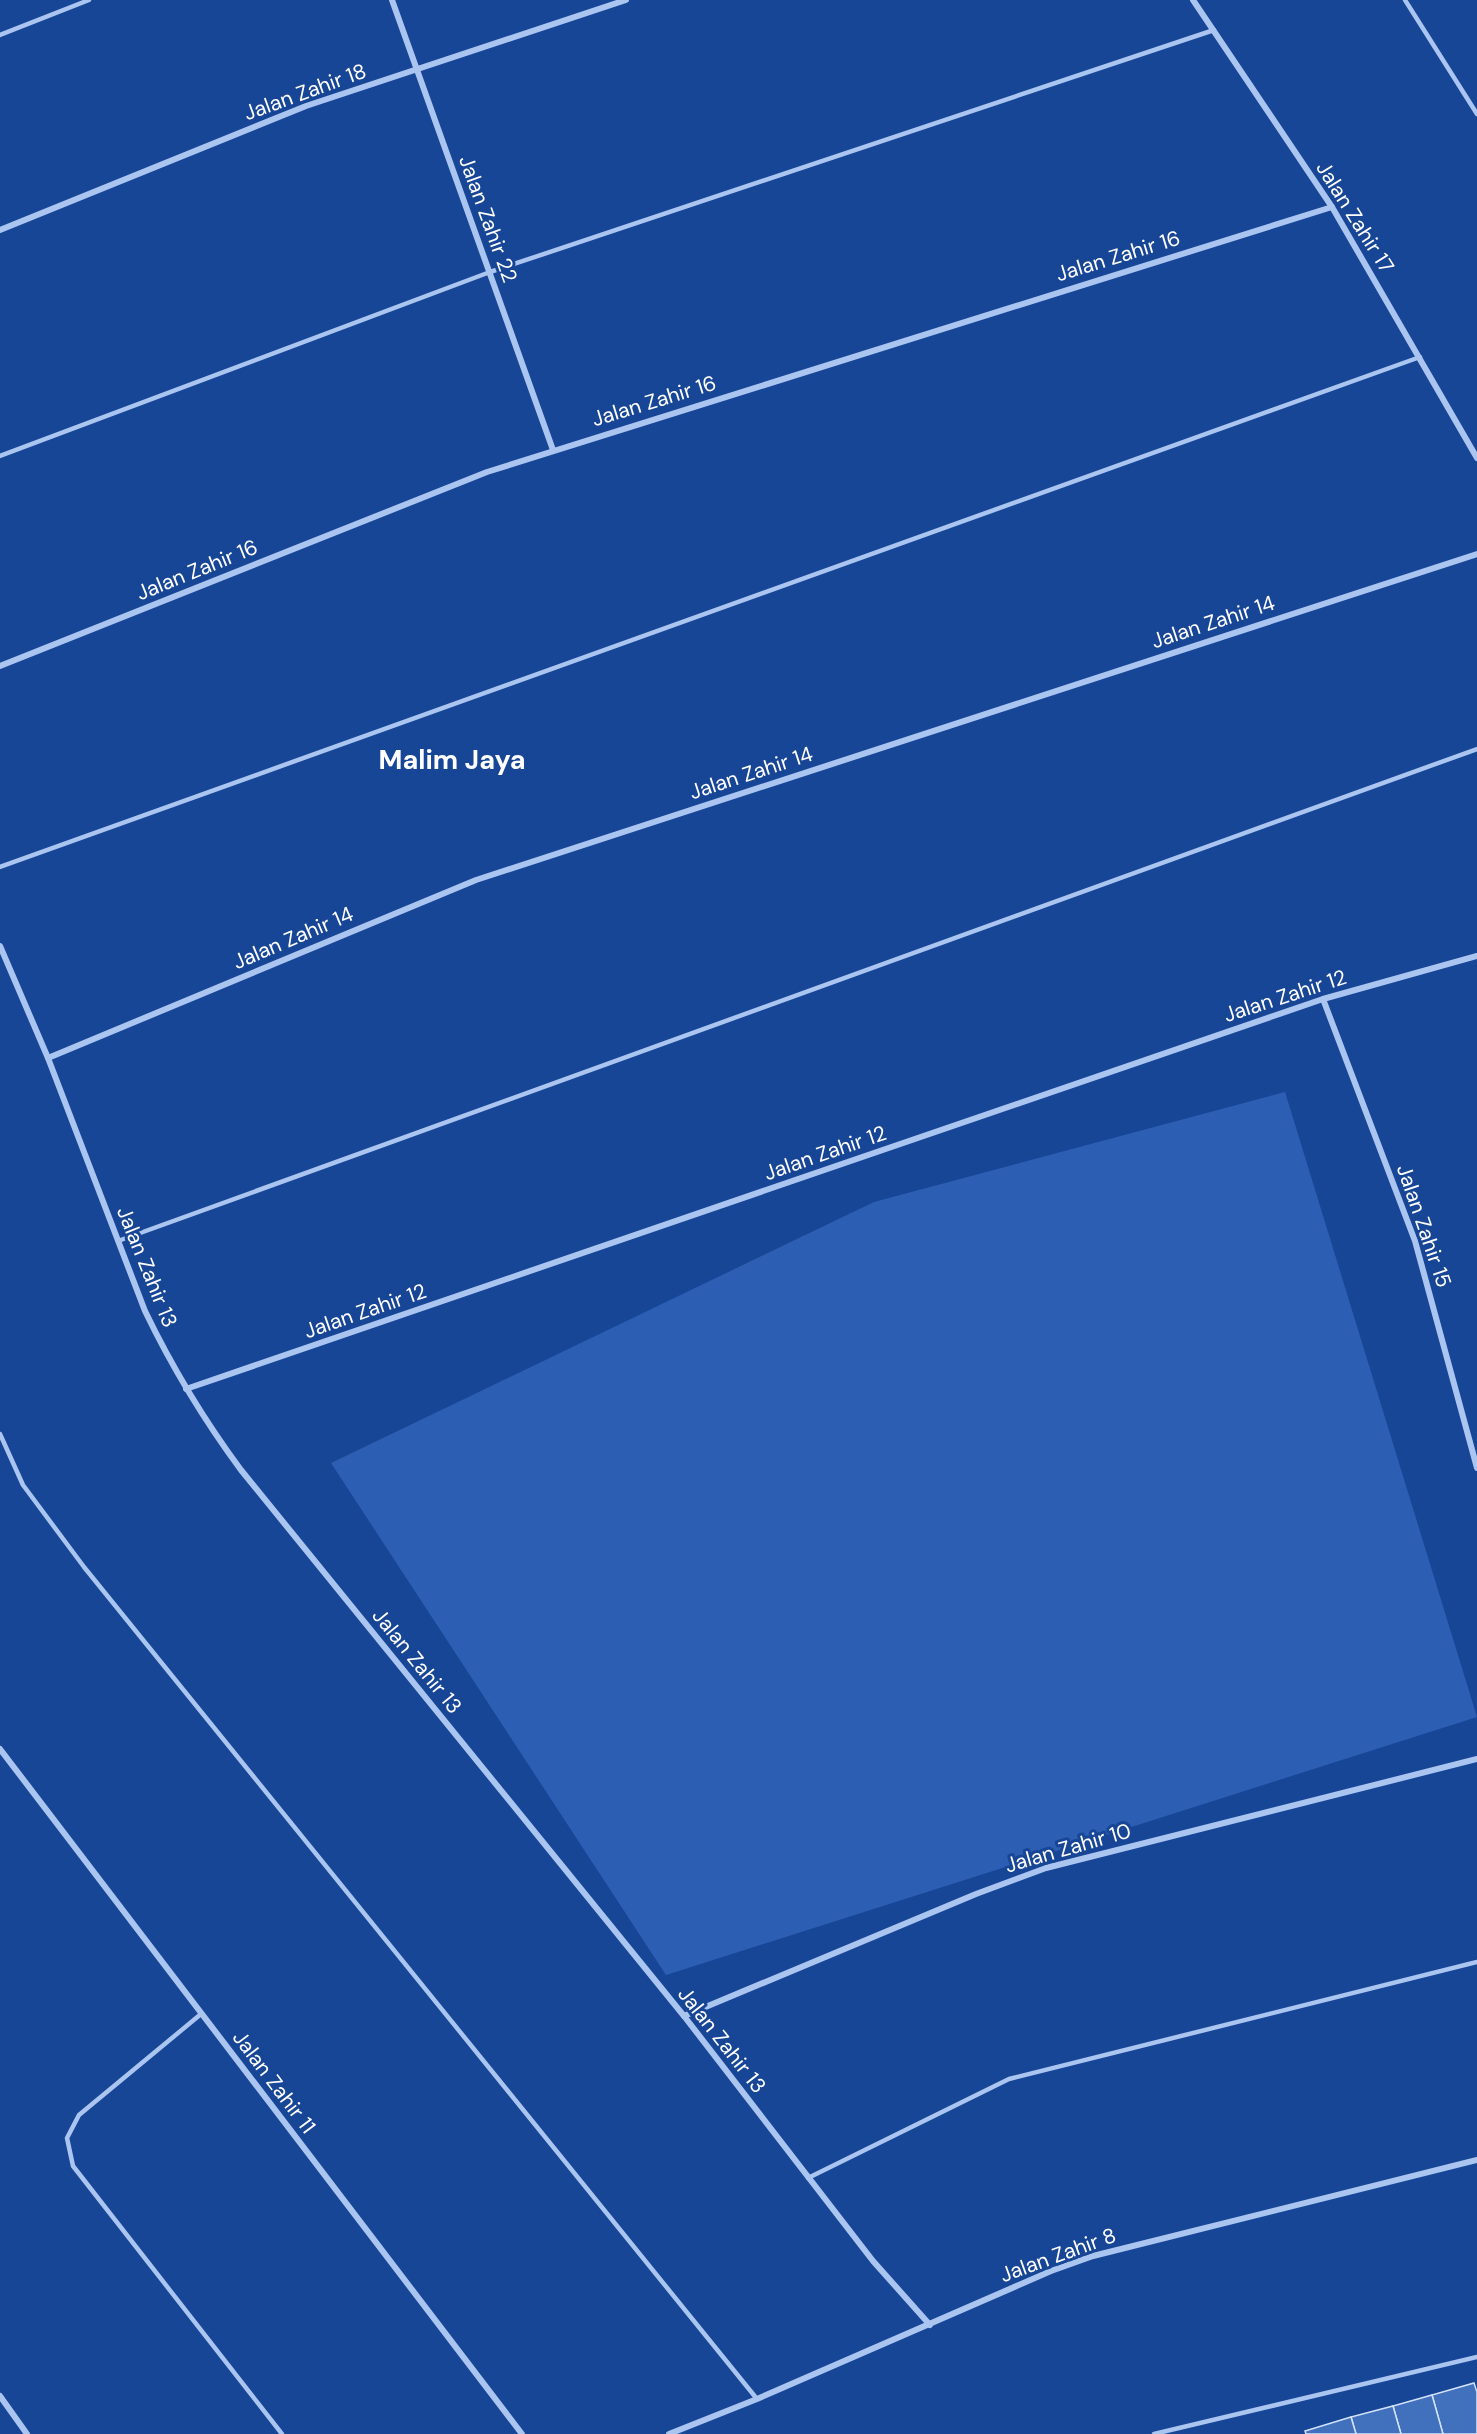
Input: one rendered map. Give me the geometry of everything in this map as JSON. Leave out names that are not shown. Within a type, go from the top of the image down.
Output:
[{"type":"street","name":"Jalan Zahir 22","points":[[392,0],[553,450]]},
{"type":"street","name":"Jalan Zahir 18","points":[[0,230],[306,106],[626,0]]},
{"type":"street","name":"Jalan Zahir 17","points":[[1192,0],[1332,207],[1477,458]]},
{"type":"street","name":"Jalan Zahir 16","points":[[0,666],[487,472],[1332,207]]},
{"type":"street","name":"Jalan Zahir 14","points":[[48,1058],[476,880],[1477,554]]},
{"type":"street","name":"Jalan Zahir 13","points":[[0,946],[48,1058],[145,1311],[186,1389],[212,1431],[241,1470],[684,2016],[873,2261],[930,2325]]},
{"type":"street","name":"Jalan Zahir 12","points":[[186,1389],[1323,999],[1477,956]]},
{"type":"street","name":"Jalan Zahir 15","points":[[1323,999],[1415,1241],[1477,1468]]},
{"type":"street","name":"Jalan Zahir 11","points":[[0,1749],[522,2434]]},
{"type":"street","name":"Jalan Zahir 10","points":[[684,2016],[976,1894],[1046,1868],[1477,1760]]},
{"type":"street","name":"Jalan Zahir 8","points":[[669,2434],[757,2399],[1051,2271],[1093,2256],[1477,2160]]},
{"type":"street","points":[[0,2396],[27,2434]]},
{"type":"lane","points":[[0,35],[90,0]]},
{"type":"lane","points":[[1405,0],[1477,114]]},
{"type":"lane","points":[[0,456],[490,272],[1214,30]]},
{"type":"lane","points":[[0,867],[1420,357]]},
{"type":"lane","points":[[118,1241],[1477,749]]},
{"type":"lane","points":[[0,1434],[23,1485],[84,1567],[757,2399]]},
{"type":"lane","points":[[808,2178],[1009,2079],[1477,1962]]},
{"type":"lane","points":[[201,2014],[80,2115],[67,2138],[74,2166],[282,2434]]},
{"type":"lane","points":[[1154,2434],[1477,2357]]},
{"type":"shaded area","points":[[1285,1092],[1477,1717],[666,1975],[331,1463],[874,1202]]},
{"type":"building","points":[[1474,2383],[1477,2392],[1477,2434],[1443,2434],[1432,2395]]},
{"type":"building","points":[[1432,2395],[1443,2434],[1401,2434],[1393,2406]]},
{"type":"building","points":[[1393,2406],[1401,2434],[1356,2434],[1351,2417]]},
{"type":"building","points":[[1351,2417],[1356,2434],[1306,2434],[1305,2431]]},
{"type":"district","name":"Malim Jaya","points":[[452,759]]}]
